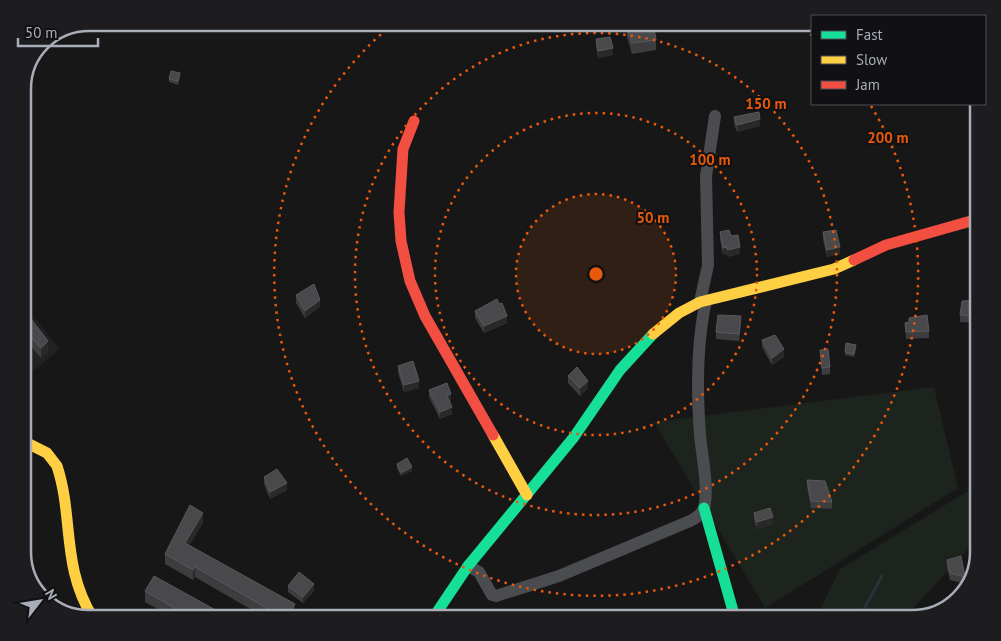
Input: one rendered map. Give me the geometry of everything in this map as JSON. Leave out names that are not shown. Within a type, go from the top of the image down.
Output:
[{"type":"street","points":[[715,116],[706,176],[708,264],[703,301],[700,408],[704,508],[733,610]]},
{"type":"street","points":[[414,121],[403,149],[398,212],[400,241],[410,281],[426,316],[527,495]]},
{"type":"street","points":[[438,610],[468,566],[574,437],[620,370],[635,352],[679,313],[703,301],[834,269],[886,245],[970,222]]},
{"type":"street","points":[[31,445],[51,456],[56,465],[62,487],[74,574],[88,610]]},
{"type":"street","points":[[468,566],[480,572],[492,595],[496,596],[559,576],[676,527],[701,514],[704,508]]},
{"type":"shaded area","points":[[31,314],[60,349],[31,373]]},
{"type":"shaded area","points":[[934,387],[958,488],[765,608],[654,422]]},
{"type":"shaded area","points":[[970,490],[970,549],[911,610],[820,610],[840,569]]},
{"type":"building","points":[[628,31],[654,31],[656,40],[632,43]]},
{"type":"building","points":[[610,37],[613,48],[598,51],[596,39]]},
{"type":"building","points":[[171,71],[180,73],[178,81],[169,79]]},
{"type":"building","points":[[759,112],[760,119],[737,125],[734,117]]},
{"type":"building","points":[[729,230],[731,236],[738,235],[740,247],[727,250],[727,247],[723,248],[720,232]]},
{"type":"building","points":[[836,230],[840,247],[827,250],[823,232]]},
{"type":"building","points":[[314,284],[320,300],[305,311],[296,295]]},
{"type":"building","points":[[497,299],[499,304],[502,303],[507,316],[484,326],[475,311]]},
{"type":"building","points":[[970,300],[970,316],[960,315],[962,301]]},
{"type":"building","points":[[718,315],[741,316],[739,334],[716,332]]},
{"type":"building","points":[[927,315],[929,331],[906,332],[905,323],[909,322],[909,318]]},
{"type":"building","points":[[31,319],[48,341],[41,348],[31,336]]},
{"type":"building","points":[[775,335],[784,349],[772,358],[762,340]]},
{"type":"building","points":[[846,343],[856,345],[854,354],[845,352]]},
{"type":"building","points":[[828,349],[830,367],[822,368],[820,350]]},
{"type":"building","points":[[413,361],[419,381],[404,385],[398,366]]},
{"type":"building","points":[[577,367],[588,381],[580,388],[568,376]]},
{"type":"building","points":[[447,383],[451,394],[447,396],[452,407],[440,412],[429,390]]},
{"type":"building","points":[[407,458],[412,467],[401,473],[397,464]]},
{"type":"building","points":[[277,469],[287,483],[270,492],[264,477]]},
{"type":"building","points":[[807,480],[825,481],[832,502],[811,501]]},
{"type":"building","points":[[190,505],[203,513],[185,543],[295,604],[292,610],[270,610],[195,567],[193,570],[165,554]]},
{"type":"building","points":[[770,508],[773,517],[757,522],[754,513]]},
{"type":"building","points":[[961,556],[964,577],[950,573],[947,560]]},
{"type":"building","points":[[299,572],[314,584],[303,597],[288,586]]},
{"type":"building","points":[[154,576],[216,610],[178,610],[145,591]]},
{"type":"waterway","points":[[863,610],[882,576]]},
{"type":"traffic: fast","points":[[438,610],[468,566],[574,437],[620,370],[653,334]]},
{"type":"traffic: fast","points":[[704,508],[733,610]]},
{"type":"traffic: slow","points":[[653,334],[679,313],[700,302],[834,269],[854,260]]},
{"type":"traffic: slow","points":[[493,435],[527,495]]},
{"type":"traffic: slow","points":[[31,445],[47,453],[57,466],[62,485],[76,580],[89,610]]},
{"type":"traffic: jam","points":[[414,121],[403,149],[399,212],[401,241],[410,281],[425,316],[493,435]]},
{"type":"traffic: jam","points":[[854,260],[886,245],[970,221]]}]
